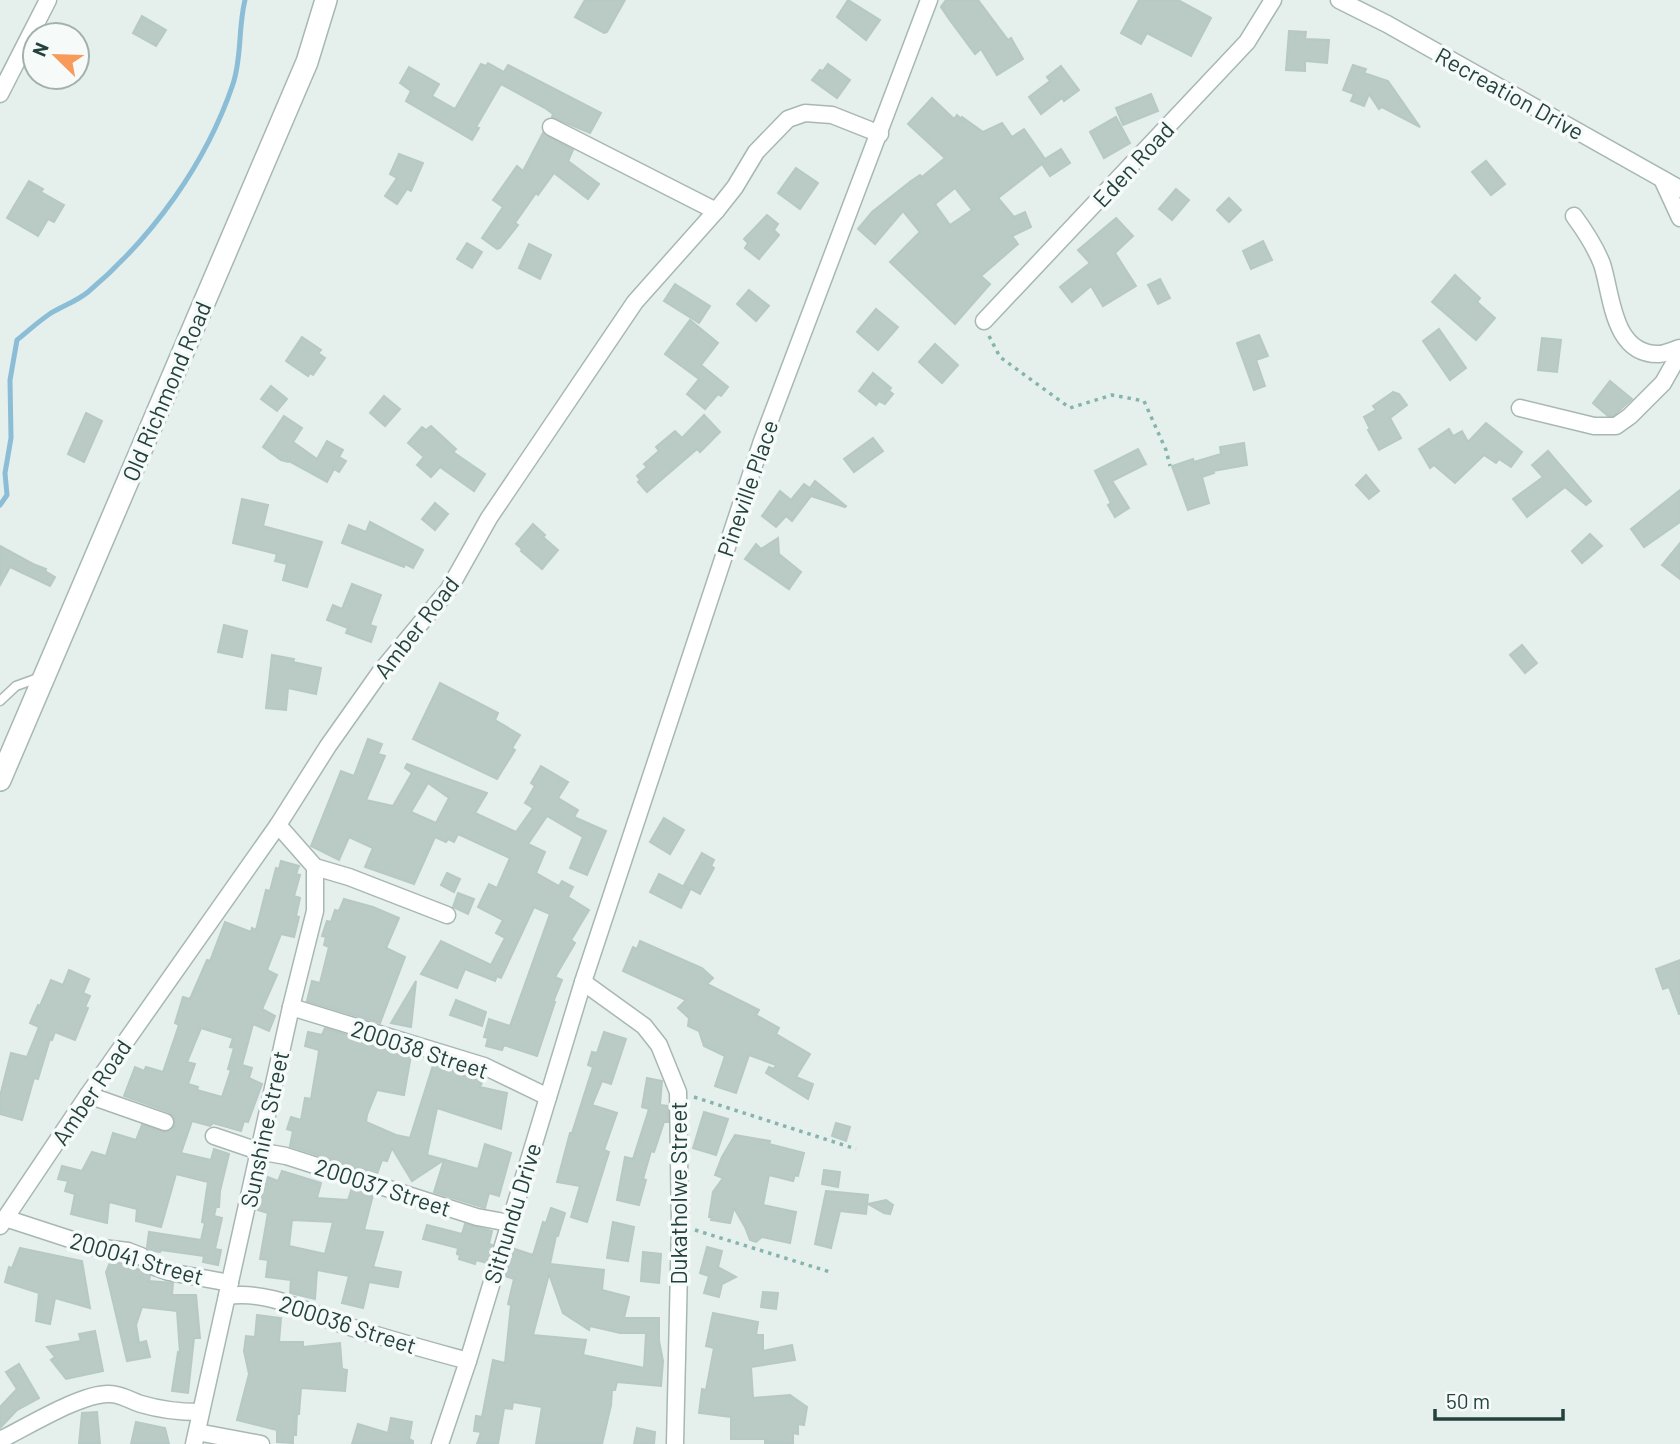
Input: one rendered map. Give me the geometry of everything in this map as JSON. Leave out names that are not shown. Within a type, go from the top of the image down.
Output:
[{"type":"street","points":[[0,94],[48,0]]},
{"type":"street","name":"Old Richmond Road","points":[[0,780],[307,62],[326,0]]},
{"type":"street","name":"Pineville Place","points":[[583,982],[762,441],[929,0]]},
{"type":"street","name":"Eden Road","points":[[984,321],[1247,42],[1273,0]]},
{"type":"street","name":"Recreation Drive","points":[[1339,0],[1387,24],[1680,189]]},
{"type":"street","name":"Amber Road","points":[[3,1222],[88,1095],[278,825],[328,746],[381,671],[449,589],[489,518],[635,302],[716,211],[735,187],[756,152],[788,119],[805,113],[832,115],[880,134]]},
{"type":"street","points":[[551,127],[716,211]]},
{"type":"street","points":[[1661,178],[1680,218]]},
{"type":"street","points":[[1574,216],[1602,264],[1612,311],[1630,342],[1645,352],[1659,354],[1680,351]]},
{"type":"street","points":[[1520,408],[1594,426],[1616,426],[1663,383],[1680,351]]},
{"type":"street","points":[[278,825],[315,867],[349,877],[447,915]]},
{"type":"street","name":"Sunshine Street","points":[[195,1438],[315,911],[315,867]]},
{"type":"street","name":"Dukatholwe Street","points":[[583,982],[644,1026],[659,1045],[678,1093],[680,1225],[675,1444]]},
{"type":"street","name":"Sithundu Drive","points":[[440,1444],[468,1361],[583,982]]},
{"type":"street","name":"200038 Street","points":[[291,1007],[484,1066],[548,1097]]},
{"type":"street","points":[[88,1095],[165,1122]]},
{"type":"street","name":"200037 Street","points":[[214,1136],[258,1152],[286,1157],[477,1217],[509,1223]]},
{"type":"street","name":"200041 Street","points":[[3,1222],[94,1247],[128,1251],[141,1256],[155,1267],[229,1289]]},
{"type":"street","name":"200036 Street","points":[[229,1289],[287,1303],[345,1326],[468,1361]]},
{"type":"street","points":[[0,1440],[83,1399],[98,1395],[110,1394],[174,1412],[200,1412]]},
{"type":"street","points":[[195,1438],[261,1444]]},
{"type":"lane","points":[[0,701],[16,686],[44,675]]},
{"type":"path","points":[[984,321],[1000,357],[1070,408],[1112,395],[1144,401],[1166,450],[1170,466]]},
{"type":"path","points":[[678,1093],[856,1149]]},
{"type":"path","points":[[680,1225],[830,1272]]},
{"type":"building","points":[[585,0],[625,0],[604,33],[575,17]]},
{"type":"building","points":[[848,0],[880,20],[866,40],[837,17]]},
{"type":"building","points":[[946,0],[978,0],[1008,40],[1011,38],[1023,59],[997,75],[981,49],[975,54],[949,19],[941,7]]},
{"type":"building","points":[[1139,0],[1178,0],[1211,18],[1191,56],[1147,33],[1141,44],[1121,33]]},
{"type":"building","points":[[142,16],[166,30],[156,46],[133,33]]},
{"type":"building","points":[[1289,31],[1306,32],[1305,39],[1329,40],[1327,63],[1305,61],[1305,71],[1286,70]]},
{"type":"building","points":[[488,63],[504,72],[508,65],[601,113],[590,133],[552,117],[553,114],[545,108],[501,84],[476,127],[479,128],[472,140],[406,101],[411,91],[400,83],[409,67],[439,84],[432,96],[455,109],[481,64],[486,66]]},
{"type":"building","points":[[828,64],[850,80],[837,98],[812,80]]},
{"type":"building","points":[[1353,65],[1366,69],[1364,73],[1388,81],[1420,127],[1382,107],[1379,109],[1369,94],[1364,106],[1351,101],[1354,94],[1343,90]]},
{"type":"building","points":[[1061,66],[1079,90],[1064,101],[1062,98],[1041,114],[1029,97],[1050,81],[1047,77]]},
{"type":"building","points":[[1151,94],[1158,111],[1123,125],[1116,108]]},
{"type":"building","points":[[932,98],[954,119],[957,115],[961,119],[962,117],[983,132],[1002,123],[1012,137],[1024,129],[1045,159],[1061,149],[1070,163],[1050,176],[1042,164],[998,198],[1014,217],[1025,212],[1031,227],[1012,236],[1018,244],[981,276],[990,284],[955,324],[890,262],[920,232],[903,211],[875,244],[858,229],[872,212],[945,158],[908,124]],"holes":[[[955,188],[972,210],[950,225],[935,204]]]},
{"type":"building","points":[[1116,117],[1130,143],[1104,158],[1090,132]]},
{"type":"building","points":[[543,133],[573,150],[568,161],[599,184],[588,199],[554,173],[515,223],[518,225],[497,249],[482,238],[503,207],[493,200],[517,166],[523,171]]},
{"type":"building","points":[[399,154],[423,163],[411,191],[407,189],[397,204],[385,196],[397,178],[390,174]]},
{"type":"building","points":[[1486,161],[1505,184],[1491,195],[1472,172]]},
{"type":"building","points":[[796,168],[818,183],[800,209],[778,193]]},
{"type":"building","points":[[29,181],[43,189],[41,192],[64,205],[54,222],[48,219],[38,236],[7,218]]},
{"type":"building","points":[[1176,189],[1189,200],[1172,220],[1159,209]]},
{"type":"building","points":[[1229,198],[1241,210],[1229,222],[1217,210]]},
{"type":"building","points":[[767,215],[778,224],[774,230],[779,235],[759,259],[745,248],[748,243],[744,239]]},
{"type":"building","points":[[1116,218],[1133,236],[1115,253],[1136,286],[1103,306],[1091,286],[1072,302],[1060,287],[1090,263],[1078,250]]},
{"type":"building","points":[[1263,241],[1272,260],[1251,269],[1243,251]]},
{"type":"building","points":[[467,243],[482,252],[472,268],[457,259]]},
{"type":"building","points":[[529,244],[551,255],[540,279],[519,268]]},
{"type":"building","points":[[1455,275],[1480,298],[1477,302],[1495,318],[1476,340],[1432,302]]},
{"type":"building","points":[[1160,279],[1170,298],[1158,304],[1148,285]]},
{"type":"building","points":[[675,284],[710,306],[699,323],[664,301]]},
{"type":"building","points":[[749,290],[769,306],[756,321],[737,304]]},
{"type":"building","points":[[876,309],[898,327],[878,350],[857,332]]},
{"type":"building","points":[[690,320],[718,343],[701,365],[728,387],[705,409],[687,394],[699,379],[665,354]]},
{"type":"building","points":[[1439,329],[1466,368],[1450,380],[1423,341]]},
{"type":"building","points":[[1259,335],[1268,356],[1256,360],[1265,386],[1254,390],[1237,343]]},
{"type":"building","points":[[302,337],[321,350],[318,353],[325,358],[313,375],[310,373],[308,376],[286,361]]},
{"type":"building","points":[[1542,338],[1561,340],[1557,372],[1538,370]]},
{"type":"building","points":[[935,344],[958,365],[942,383],[919,362]]},
{"type":"building","points":[[873,373],[891,388],[889,391],[893,394],[885,404],[879,401],[876,405],[859,391]]},
{"type":"building","points":[[1610,381],[1632,399],[1613,416],[1608,416],[1593,403]]},
{"type":"building","points":[[271,386],[287,399],[277,411],[261,399]]},
{"type":"building","points":[[1393,392],[1399,394],[1407,405],[1390,418],[1401,438],[1379,450],[1364,417],[1376,410],[1373,406]]},
{"type":"building","points":[[384,396],[400,409],[385,426],[370,413]]},
{"type":"building","points":[[86,413],[102,421],[84,462],[68,454]]},
{"type":"building","points":[[704,415],[720,432],[700,452],[697,449],[647,492],[638,482],[640,480],[637,476],[647,467],[644,464],[659,451],[656,447],[675,431],[682,438]]},
{"type":"building","points":[[284,416],[302,428],[293,442],[317,459],[327,441],[343,450],[339,457],[346,461],[339,472],[334,469],[327,482],[289,461],[281,460],[263,447]]},
{"type":"building","points":[[1486,423],[1522,452],[1511,467],[1499,459],[1496,463],[1484,455],[1455,483],[1434,465],[1430,468],[1419,449],[1449,429],[1453,436],[1462,431],[1468,442]]},
{"type":"building","points":[[431,426],[456,449],[453,452],[485,474],[474,491],[440,467],[431,477],[417,465],[424,457],[408,443],[422,427],[426,430]]},
{"type":"building","points":[[873,438],[883,451],[854,472],[844,459]]},
{"type":"building","points":[[1244,443],[1247,465],[1213,471],[1214,473],[1202,477],[1209,503],[1188,510],[1172,466],[1221,454],[1220,447]]},
{"type":"building","points":[[1138,449],[1146,464],[1112,481],[1129,508],[1115,517],[1095,471]]},
{"type":"building","points":[[1548,451],[1591,501],[1586,505],[1565,487],[1527,517],[1513,499],[1543,477],[1532,465]]},
{"type":"building","points":[[1366,475],[1379,491],[1369,499],[1356,485]]},
{"type":"building","points":[[815,481],[846,506],[811,496],[792,521],[786,516],[776,527],[762,516],[780,491],[791,500],[804,484],[810,488]]},
{"type":"building","points":[[1680,490],[1680,522],[1644,547],[1631,529]]},
{"type":"building","points":[[242,499],[268,505],[263,526],[322,542],[307,587],[283,580],[287,564],[275,561],[277,554],[233,543]]},
{"type":"building","points":[[435,503],[448,514],[435,530],[422,519]]},
{"type":"building","points":[[370,522],[423,550],[413,568],[342,543],[349,525],[366,532]]},
{"type":"building","points":[[533,524],[558,550],[542,569],[516,544]]},
{"type":"building","points":[[1590,534],[1602,546],[1582,563],[1572,551]]},
{"type":"building","points":[[778,538],[779,554],[801,572],[789,589],[745,559],[756,544],[761,549]]},
{"type":"building","points":[[1680,543],[1680,579],[1662,565]]},
{"type":"building","points":[[0,546],[46,569],[45,571],[55,577],[50,586],[10,567],[0,585]]},
{"type":"building","points":[[352,584],[381,595],[370,625],[376,627],[371,642],[346,633],[348,628],[327,620],[333,605],[342,609]]},
{"type":"building","points":[[224,625],[247,631],[242,657],[218,652]]},
{"type":"building","points":[[1522,645],[1537,663],[1525,673],[1510,655]]},
{"type":"building","points":[[272,655],[321,668],[316,694],[288,688],[286,710],[266,708]]},
{"type":"building","points":[[440,683],[498,713],[495,720],[520,735],[512,748],[515,750],[497,779],[413,739]]},
{"type":"building","points":[[368,739],[382,744],[378,754],[385,756],[366,800],[393,806],[412,773],[405,768],[407,764],[487,793],[475,813],[516,832],[533,808],[525,803],[535,786],[531,783],[541,766],[568,782],[558,798],[578,810],[574,817],[606,831],[587,875],[570,868],[583,837],[547,816],[528,844],[545,852],[536,873],[559,886],[562,881],[573,887],[568,897],[589,910],[571,940],[575,943],[555,977],[562,980],[537,1056],[504,1045],[502,1050],[486,1046],[488,1038],[484,1037],[489,1019],[510,1026],[550,914],[534,907],[501,978],[497,976],[495,981],[465,969],[457,988],[421,974],[441,941],[491,965],[505,938],[496,933],[503,920],[478,907],[489,884],[497,888],[510,858],[458,834],[454,842],[435,837],[414,884],[365,867],[373,848],[349,837],[339,860],[311,846],[341,771],[354,776]],"holes":[[[428,783],[449,798],[436,823],[411,812]]]},
{"type":"building","points":[[664,818],[684,830],[670,854],[650,842]]},
{"type":"building","points":[[702,853],[714,860],[711,866],[714,868],[700,894],[684,885]]},
{"type":"building","points":[[281,861],[299,866],[296,874],[300,875],[294,896],[300,898],[296,916],[299,917],[294,937],[281,934],[267,970],[277,975],[262,1009],[275,1016],[269,1031],[253,1024],[242,1065],[252,1068],[249,1078],[262,1084],[248,1122],[244,1121],[241,1131],[213,1123],[210,1126],[192,1121],[181,1153],[211,1160],[214,1149],[229,1154],[219,1207],[216,1207],[214,1216],[222,1218],[215,1249],[221,1250],[218,1265],[203,1262],[204,1256],[152,1251],[147,1247],[149,1232],[201,1240],[208,1182],[176,1174],[161,1227],[136,1221],[137,1209],[109,1202],[107,1223],[71,1214],[75,1194],[65,1191],[68,1181],[58,1179],[62,1166],[82,1171],[92,1152],[106,1156],[113,1133],[136,1140],[142,1125],[166,1132],[175,1126],[175,1119],[169,1112],[124,1096],[135,1067],[144,1071],[146,1067],[163,1072],[179,1025],[175,1023],[183,997],[190,999],[207,960],[210,961],[225,922],[251,932],[252,928],[256,930],[266,890],[270,891],[276,868],[279,869]],"holes":[[[201,1028],[233,1038],[230,1047],[234,1048],[228,1069],[231,1070],[222,1097],[197,1090],[198,1087],[188,1084],[195,1064],[187,1062]]]},
{"type":"building","points":[[447,873],[460,879],[454,892],[441,885]]},
{"type":"building","points":[[659,874],[690,890],[681,908],[650,892]]},
{"type":"building","points":[[458,893],[474,899],[468,914],[453,907]]},
{"type":"building","points":[[344,899],[399,918],[386,948],[405,957],[380,1023],[307,1001],[312,981],[320,983],[329,947],[324,945],[326,937],[322,936],[327,921],[331,922],[335,910],[339,911]]},
{"type":"building","points":[[640,941],[702,968],[713,978],[707,984],[759,1010],[756,1015],[779,1028],[776,1034],[810,1054],[796,1077],[813,1084],[808,1099],[766,1073],[769,1067],[774,1069],[776,1065],[749,1055],[736,1093],[715,1086],[725,1056],[704,1046],[699,1031],[688,1026],[689,1018],[678,1008],[686,1000],[623,971],[633,947],[637,949]]},
{"type":"building","points":[[1680,960],[1679,1014],[1669,987],[1663,989],[1656,969]]},
{"type":"building","points":[[69,970],[89,979],[83,993],[90,996],[85,1007],[88,1008],[75,1040],[55,1032],[52,1040],[50,1039],[38,1079],[34,1078],[22,1120],[0,1114],[0,1096],[11,1053],[27,1057],[39,1027],[30,1023],[38,1005],[40,1006],[51,980],[63,985]]},
{"type":"building","points":[[416,981],[411,1027],[391,1023]]},
{"type":"building","points":[[456,1000],[486,1012],[482,1026],[450,1015]]},
{"type":"building","points":[[325,1028],[411,1055],[404,1095],[377,1090],[367,1115],[366,1122],[396,1135],[410,1138],[434,1062],[483,1080],[480,1087],[507,1093],[501,1129],[437,1108],[427,1155],[478,1169],[485,1144],[511,1153],[499,1196],[489,1193],[485,1208],[434,1192],[444,1160],[412,1181],[392,1148],[387,1161],[382,1160],[377,1174],[290,1146],[293,1131],[287,1129],[291,1117],[301,1120],[305,1098],[311,1099],[318,1058],[319,1050],[305,1046],[308,1032],[322,1035]]},
{"type":"building","points":[[604,1032],[626,1039],[611,1084],[602,1081],[592,1105],[617,1113],[604,1150],[609,1152],[587,1222],[571,1217],[580,1186],[557,1182],[570,1133],[593,1067],[588,1065],[592,1052],[597,1053]]},
{"type":"building","points":[[647,1078],[662,1081],[660,1105],[668,1106],[668,1122],[664,1122],[654,1152],[651,1151],[639,1205],[617,1200],[625,1157],[633,1159],[649,1109],[642,1107]]},
{"type":"building","points":[[704,1112],[728,1119],[716,1155],[693,1148]]},
{"type":"building","points":[[836,1123],[850,1127],[846,1141],[832,1136]]},
{"type":"building","points":[[735,1135],[770,1141],[769,1144],[804,1153],[798,1176],[795,1175],[793,1181],[769,1175],[763,1205],[796,1212],[790,1243],[762,1237],[756,1242],[750,1240],[734,1208],[730,1223],[711,1220],[712,1217],[709,1217],[713,1192],[723,1178],[715,1175]]},
{"type":"building","points":[[824,1170],[840,1172],[838,1187],[822,1184]]},
{"type":"building","points":[[282,1171],[321,1183],[317,1198],[348,1200],[352,1188],[373,1195],[364,1230],[383,1232],[373,1267],[401,1272],[398,1287],[369,1282],[363,1308],[342,1303],[349,1276],[317,1270],[315,1299],[290,1293],[291,1280],[266,1277],[268,1260],[260,1259],[268,1213],[258,1210],[268,1177],[278,1181]],"holes":[[[292,1220],[333,1222],[325,1254],[289,1246]]]},
{"type":"building","points":[[826,1191],[868,1195],[866,1214],[840,1211],[831,1248],[815,1244]]},
{"type":"building","points":[[886,1200],[893,1205],[890,1214],[868,1204]]},
{"type":"building","points":[[551,1208],[565,1213],[556,1236],[550,1264],[604,1270],[602,1290],[629,1297],[624,1318],[659,1318],[659,1341],[663,1361],[661,1386],[617,1382],[615,1390],[612,1390],[602,1444],[536,1444],[542,1407],[513,1402],[512,1409],[504,1408],[498,1444],[477,1444],[481,1432],[474,1431],[476,1416],[482,1417],[493,1360],[505,1363],[511,1305],[508,1304],[514,1279],[505,1276],[512,1252],[515,1249],[533,1255],[543,1222],[546,1223]],"holes":[[[549,1274],[563,1313],[589,1330],[590,1326],[620,1333],[646,1333],[644,1368],[583,1355],[586,1340],[533,1335]]]},
{"type":"building","points":[[613,1222],[634,1227],[628,1261],[607,1258]]},
{"type":"building","points":[[465,1224],[492,1231],[489,1244],[492,1245],[487,1263],[476,1260],[475,1264],[459,1259],[458,1248],[423,1239],[427,1225],[462,1234]]},
{"type":"building","points":[[707,1247],[722,1251],[718,1267],[736,1277],[722,1284],[719,1297],[704,1293],[709,1276],[700,1273]]},
{"type":"building","points":[[20,1248],[82,1261],[90,1308],[55,1298],[50,1324],[36,1321],[39,1293],[5,1282],[9,1267],[12,1268]]},
{"type":"building","points":[[643,1252],[661,1254],[659,1283],[641,1281]]},
{"type":"building","points":[[111,1260],[143,1271],[150,1276],[149,1281],[173,1283],[172,1295],[196,1295],[200,1338],[194,1338],[188,1393],[172,1391],[178,1352],[180,1353],[177,1311],[142,1307],[136,1325],[139,1343],[146,1341],[150,1357],[127,1361],[106,1272]]},
{"type":"building","points":[[763,1292],[778,1293],[776,1309],[761,1307]]},
{"type":"building","points":[[713,1313],[758,1322],[756,1335],[763,1335],[763,1351],[792,1345],[795,1360],[751,1367],[753,1398],[790,1395],[807,1407],[804,1425],[798,1424],[798,1434],[793,1433],[793,1444],[765,1443],[765,1439],[731,1439],[731,1417],[699,1413],[702,1389],[706,1390],[714,1348],[706,1346]]},
{"type":"building","points":[[257,1315],[281,1318],[279,1342],[303,1342],[303,1347],[340,1343],[342,1369],[347,1370],[345,1391],[301,1388],[293,1443],[277,1442],[277,1430],[237,1420],[249,1374],[244,1351],[246,1336],[255,1337]]},
{"type":"building","points":[[95,1331],[103,1371],[66,1379],[51,1360],[55,1357],[47,1347],[81,1341],[79,1334]]},
{"type":"building","points":[[19,1364],[39,1398],[17,1410],[0,1428],[0,1407],[17,1389],[6,1372]]},
{"type":"building","points":[[97,1412],[100,1444],[79,1444],[82,1413]]},
{"type":"building","points":[[391,1418],[412,1422],[409,1439],[413,1444],[352,1444],[358,1424],[388,1433]]},
{"type":"building","points":[[136,1422],[165,1428],[169,1444],[131,1444]]},
{"type":"building","points":[[637,1428],[655,1432],[654,1444],[634,1444]]},
{"type":"waterway","points":[[0,505],[7,495],[5,473],[11,438],[10,380],[17,340],[51,313],[84,295],[111,271],[155,224],[174,198],[208,143],[233,84],[245,0]]}]
